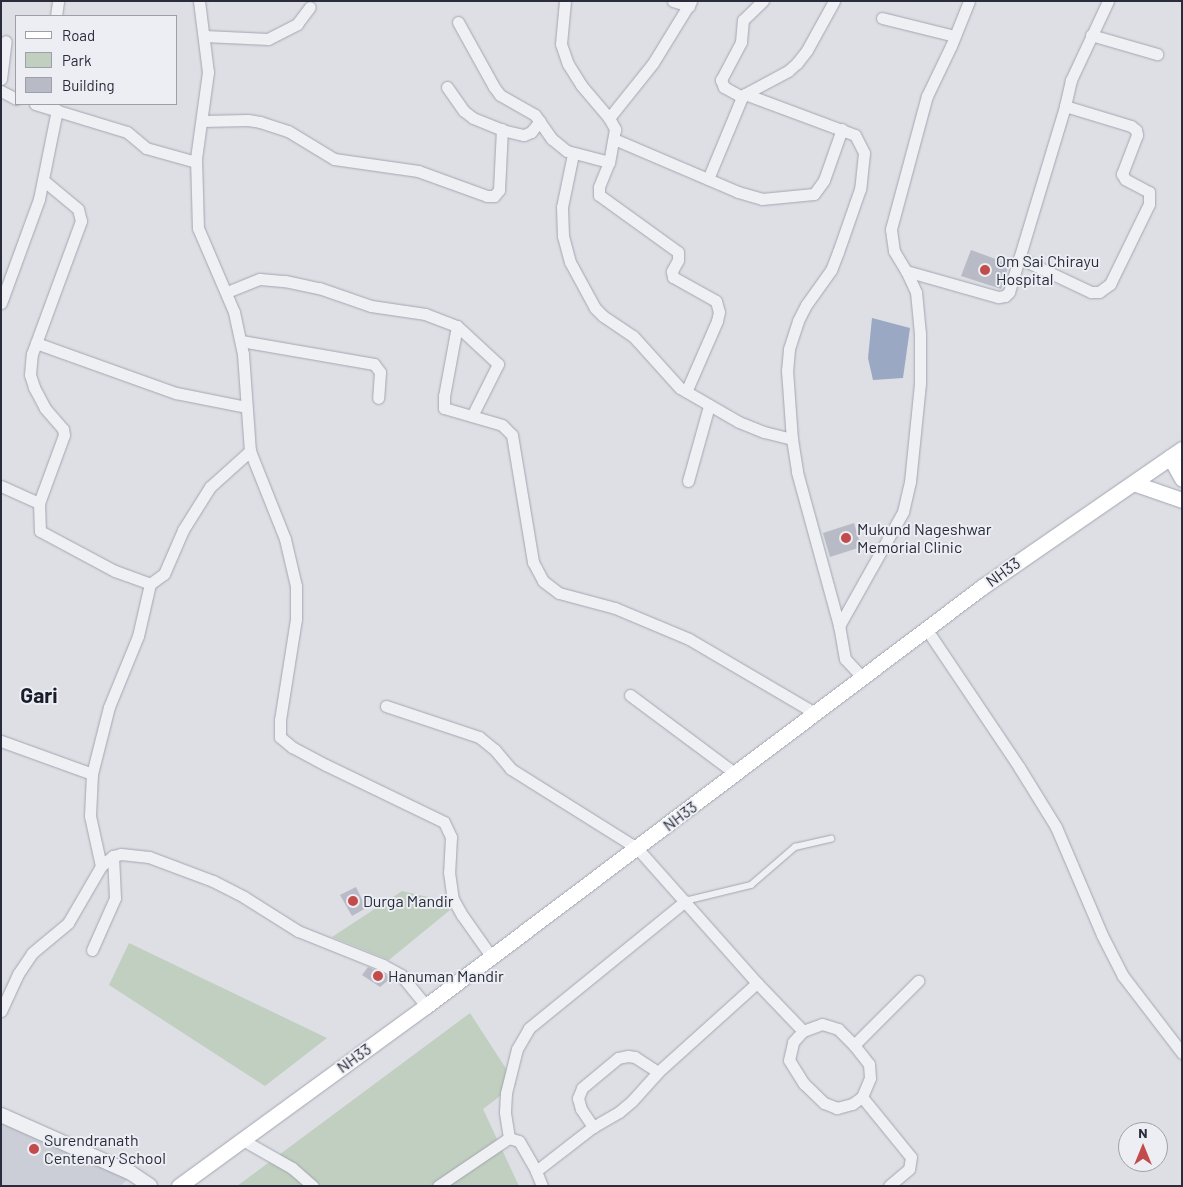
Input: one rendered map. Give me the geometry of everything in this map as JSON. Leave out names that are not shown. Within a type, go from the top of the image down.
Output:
[{"type":"main road","name":"NH33","points":[[179,1186],[426,1006],[1024,557],[1176,453]]},
{"type":"main road","points":[[1176,453],[1182,480]]},
{"type":"main road","points":[[1134,483],[1182,500]]},
{"type":"street","points":[[56,15],[58,1]]},
{"type":"street","points":[[198,1],[208,72],[196,162],[198,228],[227,292],[241,341],[250,452],[285,539],[296,586],[296,619],[280,720],[280,737],[292,747],[326,765],[444,822],[451,837],[448,872],[453,899],[491,956]]},
{"type":"street","points":[[565,1],[560,37],[564,54],[581,85],[615,129],[608,162],[599,187],[599,195],[674,249],[679,256],[672,270],[673,277],[710,297],[719,306],[717,321],[686,392]]},
{"type":"street","points":[[608,118],[653,63],[690,4],[673,1]]},
{"type":"street","points":[[763,1],[744,20],[741,42],[721,80],[724,87],[856,135],[864,153],[860,189],[831,270],[806,304],[793,334],[787,370],[792,439],[800,485],[839,626],[845,659],[862,678]]},
{"type":"street","points":[[708,179],[743,95],[788,71],[797,63],[807,50],[834,1]]},
{"type":"street","points":[[839,626],[898,525],[910,482],[920,383],[920,334],[916,292],[894,251],[891,229],[927,96],[956,36],[969,1]]},
{"type":"street","points":[[906,271],[998,297],[1005,296],[1009,292],[1066,106],[1071,80],[1108,1]]},
{"type":"street","points":[[204,36],[268,39],[297,24],[310,7]]},
{"type":"street","points":[[882,18],[956,36]]},
{"type":"street","points":[[458,22],[494,87],[509,102],[528,110],[540,121],[552,139],[573,154],[608,162]]},
{"type":"street","points":[[1091,35],[1157,54]]},
{"type":"street","points":[[1,79],[8,41]]},
{"type":"street","points":[[447,87],[468,115],[516,135],[524,135],[531,132],[540,121]]},
{"type":"street","points":[[1,91],[15,98]]},
{"type":"street","points":[[42,105],[127,132],[146,148],[196,162]]},
{"type":"street","points":[[1019,258],[1091,292],[1098,292],[1110,284],[1150,204],[1149,192],[1144,187],[1125,179],[1122,174],[1137,135],[1136,130],[1131,126],[1066,106]]},
{"type":"street","points":[[1,304],[34,215],[57,110]]},
{"type":"street","points":[[202,121],[248,120],[260,122],[288,131],[334,159],[418,171],[487,196],[494,196],[500,190],[502,129]]},
{"type":"street","points":[[614,139],[738,192],[762,200],[814,194],[824,180],[842,129]]},
{"type":"street","points":[[573,154],[561,221],[566,252],[576,276],[590,300],[603,316],[633,336],[671,380],[686,392],[753,428],[792,439]]},
{"type":"street","points":[[43,180],[78,208],[81,221],[36,343],[30,366],[34,387],[44,408],[63,429],[64,435],[39,503],[38,524],[40,531],[115,571],[150,584]]},
{"type":"street","points":[[227,292],[260,279],[285,281],[319,288],[371,306],[425,314],[457,326],[498,364],[472,416]]},
{"type":"street","points":[[457,326],[444,396],[444,408],[502,425],[512,435],[534,562],[543,581],[550,588],[560,593],[615,608],[689,639],[817,714]]},
{"type":"street","points":[[241,341],[374,364],[380,372],[378,398]]},
{"type":"street","points":[[36,343],[176,392],[246,407]]},
{"type":"street","points":[[688,481],[709,406]]},
{"type":"street","points":[[101,866],[90,816],[92,774],[109,707],[138,636],[150,584],[164,574],[183,530],[210,487],[250,452]]},
{"type":"street","points":[[1,486],[39,503]]},
{"type":"street","points":[[927,630],[1019,767],[1056,827],[1102,935],[1123,976],[1182,1053]]},
{"type":"street","points":[[630,696],[736,774]]},
{"type":"street","points":[[386,706],[479,737],[495,750],[511,769],[637,848],[757,983],[803,1031]]},
{"type":"street","points":[[1,742],[92,774]]},
{"type":"street","points":[[1,1011],[25,962],[32,953],[68,923],[101,866],[112,856],[122,854],[149,857],[213,881],[298,931],[384,965],[401,975],[426,1006]]},
{"type":"street","points":[[92,950],[115,898],[112,856]]},
{"type":"street","points":[[509,1138],[505,1112],[506,1093],[518,1049],[529,1028],[685,901]]},
{"type":"street","points":[[854,1045],[918,981]]},
{"type":"street","points":[[536,1171],[593,1126],[632,1101],[658,1072],[757,983]]},
{"type":"street","points":[[822,1024],[838,1030],[854,1045],[868,1064],[870,1078],[862,1097],[852,1104],[837,1108],[824,1103],[804,1084],[789,1060],[793,1042],[803,1031],[822,1024]]},
{"type":"street","points":[[593,1126],[581,1109],[578,1098],[582,1088],[600,1071],[618,1058],[628,1056],[658,1072]]},
{"type":"street","points":[[862,1097],[911,1157],[909,1169],[889,1186]]},
{"type":"street","points":[[1,1115],[131,1173],[150,1186]]},
{"type":"street","points":[[509,1138],[519,1141],[542,1186]]},
{"type":"street","points":[[438,1186],[509,1138]]},
{"type":"street","points":[[241,1139],[292,1168],[313,1186]]},
{"type":"lane","points":[[685,901],[751,884],[794,847],[814,841],[831,839]]},
{"type":"shaded area","name":"Surendranath Centenary School","points":[[1,1122],[131,1177],[120,1186],[1,1186]]},
{"type":"green space","points":[[402,891],[441,900],[450,910],[389,960],[332,937]]},
{"type":"green space","points":[[129,943],[327,1038],[265,1086],[109,985]]},
{"type":"green space","points":[[470,1013],[516,1084],[483,1109],[519,1186],[237,1186]]},
{"type":"water","points":[[872,318],[910,328],[903,378],[873,380],[868,358]]},
{"type":"building","points":[[971,250],[1009,264],[1001,289],[961,276]]},
{"type":"building","points":[[854,523],[861,547],[830,557],[823,533]]},
{"type":"building","name":"Durga Mandir","points":[[356,887],[366,908],[352,916],[340,895]]},
{"type":"building","name":"Hanuman Mandir","points":[[368,967],[391,978],[380,987],[362,975]]},
{"type":"place","name":"Om Sai Chirayu Hospital","points":[[985,270]]},
{"type":"place","name":"Mukund Nageshwar Memorial Clinic","points":[[846,538]]},
{"type":"place","name":"Durga Mandir","points":[[353,901]]},
{"type":"place","name":"Hanuman Mandir","points":[[378,976]]},
{"type":"place","name":"Surendranath Centenary School","points":[[34,1149]]},
{"type":"district","name":"Gari","points":[[39,695]]}]
